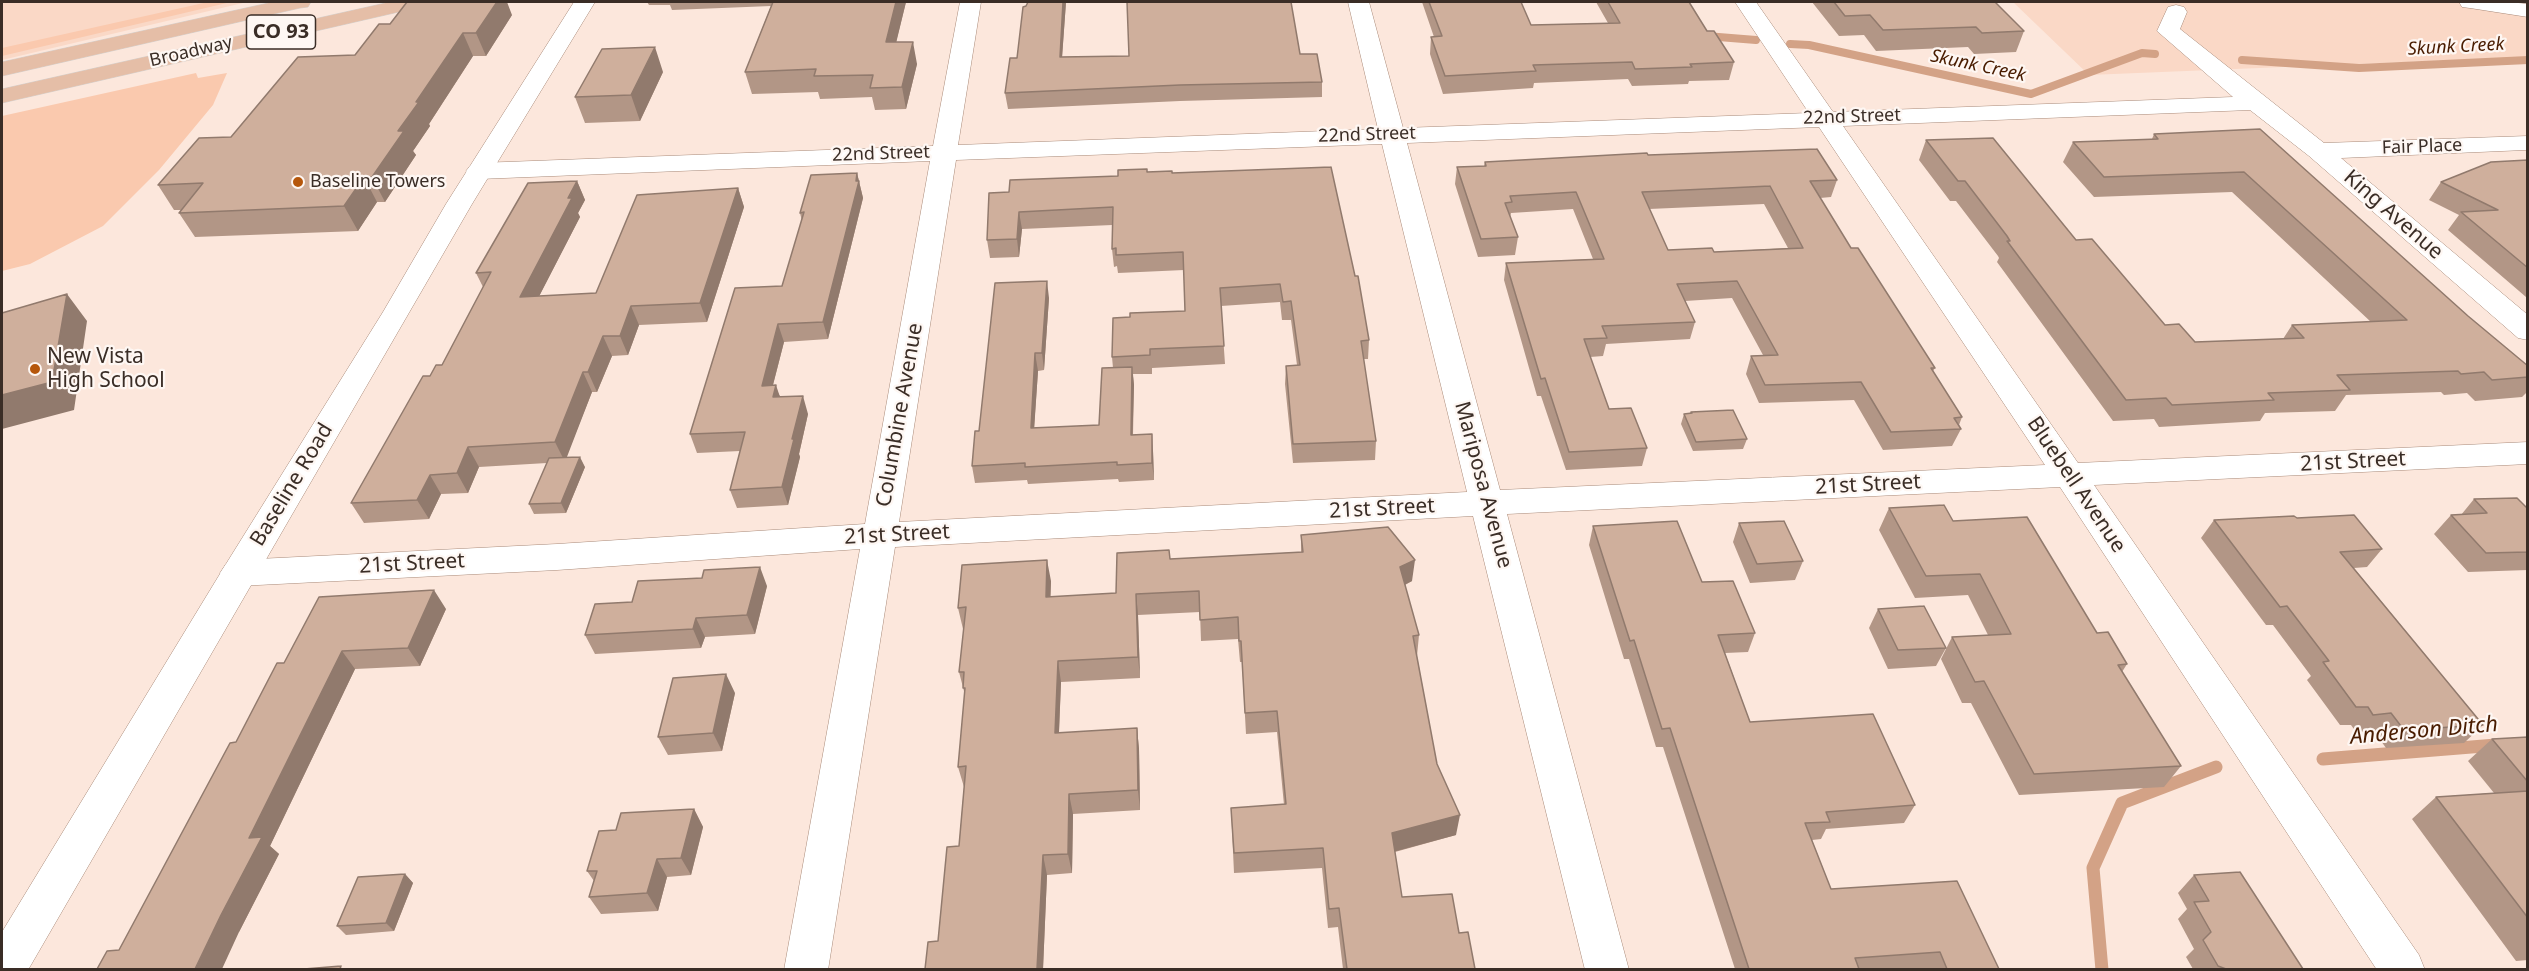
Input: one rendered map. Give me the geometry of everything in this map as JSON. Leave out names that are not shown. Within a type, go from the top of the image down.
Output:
[{"type":"main road","points":[[153,35],[286,2]]},
{"type":"main road","name":"Broadway","points":[[2,69],[300,2]]},
{"type":"main road","name":"Broadway","points":[[2,96],[416,2]]},
{"type":"street","name":"Baseline Road","points":[[3,969],[238,573],[397,312],[479,171],[584,2]]},
{"type":"street","name":"Columbine Avenue","points":[[806,969],[970,2]]},
{"type":"street","name":"Mariposa Avenue","points":[[1358,2],[1607,969]]},
{"type":"street","name":"Bluebell Avenue","points":[[1746,2],[2403,969]]},
{"type":"street","points":[[2481,3],[2528,11]]},
{"type":"street","name":"King Avenue","points":[[2176,12],[2168,31],[2255,103],[2318,151],[2528,331]]},
{"type":"street","name":"22nd Street","points":[[479,171],[945,151],[2255,103]]},
{"type":"street","name":"Fair Place","points":[[2318,151],[2525,142]]},
{"type":"street","name":"21st Street","points":[[238,573],[556,557],[880,536],[1488,503],[2528,453]]},
{"type":"shaded area","points":[[2,2],[247,2],[2,60]]},
{"type":"shaded area","points":[[208,2],[231,2],[2,56],[2,48]]},
{"type":"shaded area","points":[[2013,2],[2527,2],[2527,57],[2089,75]]},
{"type":"shaded area","points":[[196,73],[198,78],[227,73],[213,105],[159,170],[103,226],[30,264],[2,271],[2,116]]},
{"type":"building","points":[[407,2],[497,2],[476,33],[463,33],[398,131],[404,131],[372,177],[364,177],[344,206],[179,213],[203,183],[158,185],[199,138],[231,137],[298,57],[355,55],[379,24],[390,24]]},
{"type":"building","points":[[773,2],[896,2],[886,42],[913,42],[902,87],[870,88],[873,75],[814,76],[816,69],[745,72]]},
{"type":"building","points":[[1028,2],[1063,2],[1060,57],[1129,56],[1127,2],[1291,2],[1300,54],[1317,54],[1322,82],[1180,85],[1005,93],[1010,58],[1017,58],[1023,7]]},
{"type":"building","points":[[1429,2],[1521,2],[1531,25],[1620,23],[1608,2],[1689,2],[1707,31],[1714,31],[1734,62],[1690,64],[1692,67],[1635,69],[1632,62],[1533,65],[1536,71],[1445,76],[1431,37],[1442,36]]},
{"type":"building","points":[[1834,2],[1995,2],[2024,31],[1982,33],[1976,27],[1883,30],[1870,15],[1845,16]]},
{"type":"building","points":[[655,47],[631,95],[575,97],[602,49]]},
{"type":"building","points":[[2260,129],[2468,316],[2528,366],[2528,377],[2492,380],[2484,372],[2461,374],[2458,371],[2337,375],[2350,390],[2268,393],[2274,400],[2172,405],[2166,398],[2126,400],[1965,181],[1958,181],[1926,140],[1993,138],[2076,240],[2092,239],[2165,325],[2179,324],[2195,342],[2304,338],[2292,325],[2407,320],[2244,172],[2104,177],[2073,142],[2158,139],[2154,134]]},
{"type":"building","points":[[1817,149],[1837,180],[1810,181],[1851,248],[1858,248],[1935,368],[1931,368],[1962,417],[1954,418],[1961,429],[1891,432],[1861,382],[1765,385],[1751,356],[1778,355],[1737,281],[1677,284],[1695,322],[1602,326],[1607,338],[1584,339],[1609,409],[1631,408],[1647,448],[1569,452],[1545,378],[1541,379],[1506,263],[1604,259],[1576,192],[1510,196],[1512,202],[1505,203],[1518,237],[1481,239],[1457,167],[1486,166],[1485,162],[1647,153],[1648,155]],"holes":[[[1770,186],[1803,248],[1714,252],[1712,248],[1668,250],[1642,192]]]},
{"type":"building","points":[[2528,160],[2528,268],[2461,212],[2498,210],[2441,182],[2491,162]]},
{"type":"building","points":[[1331,167],[1355,276],[1358,276],[1369,340],[1361,341],[1376,441],[1293,444],[1286,366],[1300,365],[1291,301],[1283,302],[1280,284],[1220,288],[1224,346],[1150,349],[1150,355],[1112,357],[1113,318],[1130,317],[1130,313],[1185,311],[1183,252],[1116,255],[1116,248],[1112,249],[1113,207],[1019,212],[1017,239],[987,240],[989,193],[1009,192],[1010,180],[1118,176],[1118,170],[1147,169],[1147,172],[1172,171],[1172,173]]},
{"type":"building","points":[[857,173],[856,181],[859,181],[823,322],[778,324],[762,386],[776,385],[773,397],[803,396],[782,487],[730,490],[745,432],[690,434],[735,288],[782,286],[804,212],[800,213],[811,175]]},
{"type":"building","points":[[577,181],[568,198],[572,198],[520,297],[596,293],[637,195],[738,188],[700,303],[631,306],[620,336],[603,336],[588,372],[583,372],[555,442],[468,447],[457,473],[430,475],[417,500],[351,503],[423,376],[430,376],[436,365],[442,365],[491,272],[476,273],[528,183]]},
{"type":"building","points":[[1047,281],[1042,353],[1035,353],[1031,428],[1099,425],[1102,368],[1132,367],[1131,435],[1152,434],[1152,463],[1117,465],[1117,462],[1025,467],[1025,463],[972,466],[975,431],[979,431],[995,283]]},
{"type":"building","points":[[67,294],[52,382],[2,395],[2,313]]},
{"type":"building","points":[[1733,410],[1747,439],[1696,442],[1684,414],[1691,412]]},
{"type":"building","points":[[580,457],[561,503],[529,504],[549,458]]},
{"type":"building","points":[[2517,498],[2528,509],[2528,552],[2486,553],[2451,515],[2487,513],[2474,499]]},
{"type":"building","points":[[1944,505],[1953,521],[2027,517],[2097,633],[2108,632],[2127,664],[2118,665],[2181,766],[2034,774],[1984,681],[1975,682],[1952,637],[2011,634],[1980,574],[1926,576],[1889,508]]},
{"type":"building","points":[[2354,515],[2382,549],[2340,552],[2483,725],[2404,730],[2391,713],[2373,715],[2368,707],[2356,707],[2323,662],[2329,661],[2287,606],[2280,607],[2214,520]]},
{"type":"building","points":[[1677,521],[1702,582],[1733,581],[1755,633],[1718,635],[1750,722],[1873,714],[1915,805],[1826,812],[1830,822],[1805,823],[1831,889],[1957,881],[1999,969],[1947,969],[1940,952],[1855,958],[1859,969],[1749,969],[1670,728],[1662,729],[1634,640],[1630,641],[1593,526]]},
{"type":"building","points":[[1784,521],[1803,561],[1757,564],[1739,523]]},
{"type":"building","points":[[1388,527],[1415,560],[1400,567],[1419,635],[1413,636],[1437,764],[1460,815],[1392,833],[1402,897],[1452,894],[1459,933],[1468,932],[1475,969],[1347,969],[1339,908],[1329,909],[1323,848],[1234,853],[1231,808],[1286,804],[1277,711],[1245,713],[1238,617],[1200,620],[1199,591],[1136,594],[1138,657],[1058,661],[1055,733],[1137,728],[1138,790],[1069,794],[1068,854],[1043,855],[1037,969],[925,969],[928,942],[938,941],[947,847],[959,846],[966,766],[958,767],[965,688],[963,688],[964,672],[959,672],[966,607],[958,608],[962,565],[1047,560],[1046,597],[1116,593],[1117,553],[1169,550],[1170,559],[1303,552],[1301,535]]},
{"type":"building","points":[[760,567],[747,615],[696,618],[693,629],[585,635],[595,604],[632,602],[638,581],[702,578],[704,570]]},
{"type":"building","points":[[434,590],[408,648],[342,651],[249,838],[262,837],[195,969],[97,969],[107,951],[119,950],[230,743],[236,742],[277,663],[284,663],[319,597]]},
{"type":"building","points":[[1924,606],[1946,648],[1898,650],[1878,609]]},
{"type":"building","points":[[726,674],[713,733],[658,737],[673,678]]},
{"type":"building","points":[[2528,737],[2528,782],[2492,739]]},
{"type":"building","points":[[2528,791],[2528,918],[2436,797]]},
{"type":"building","points":[[694,809],[681,858],[657,859],[647,893],[589,897],[597,871],[587,871],[599,831],[616,830],[621,813]]},
{"type":"building","points":[[2240,872],[2303,969],[2226,969],[2218,966],[2203,940],[2211,932],[2194,902],[2209,901],[2194,875]]},
{"type":"building","points":[[405,874],[386,923],[337,926],[358,877]]},
{"type":"building","points":[[341,966],[340,969],[304,969]]},
{"type":"waterway","name":"Skunk Creek","points":[[1706,36],[1756,40]]},
{"type":"waterway","name":"Skunk Creek","points":[[1790,44],[1809,45],[2031,94],[2142,53],[2155,54]]},
{"type":"waterway","name":"Skunk Creek","points":[[2242,60],[2359,68],[2528,60]]},
{"type":"waterway","name":"Anderson Ditch","points":[[2323,759],[2496,745]]},
{"type":"waterway","name":"Anderson Ditch","points":[[2102,970],[2093,868],[2122,803],[2216,767]]},
{"type":"place","name":"Baseline Towers","points":[[298,182]]},
{"type":"place","name":"New Vista High School","points":[[35,369]]}]
